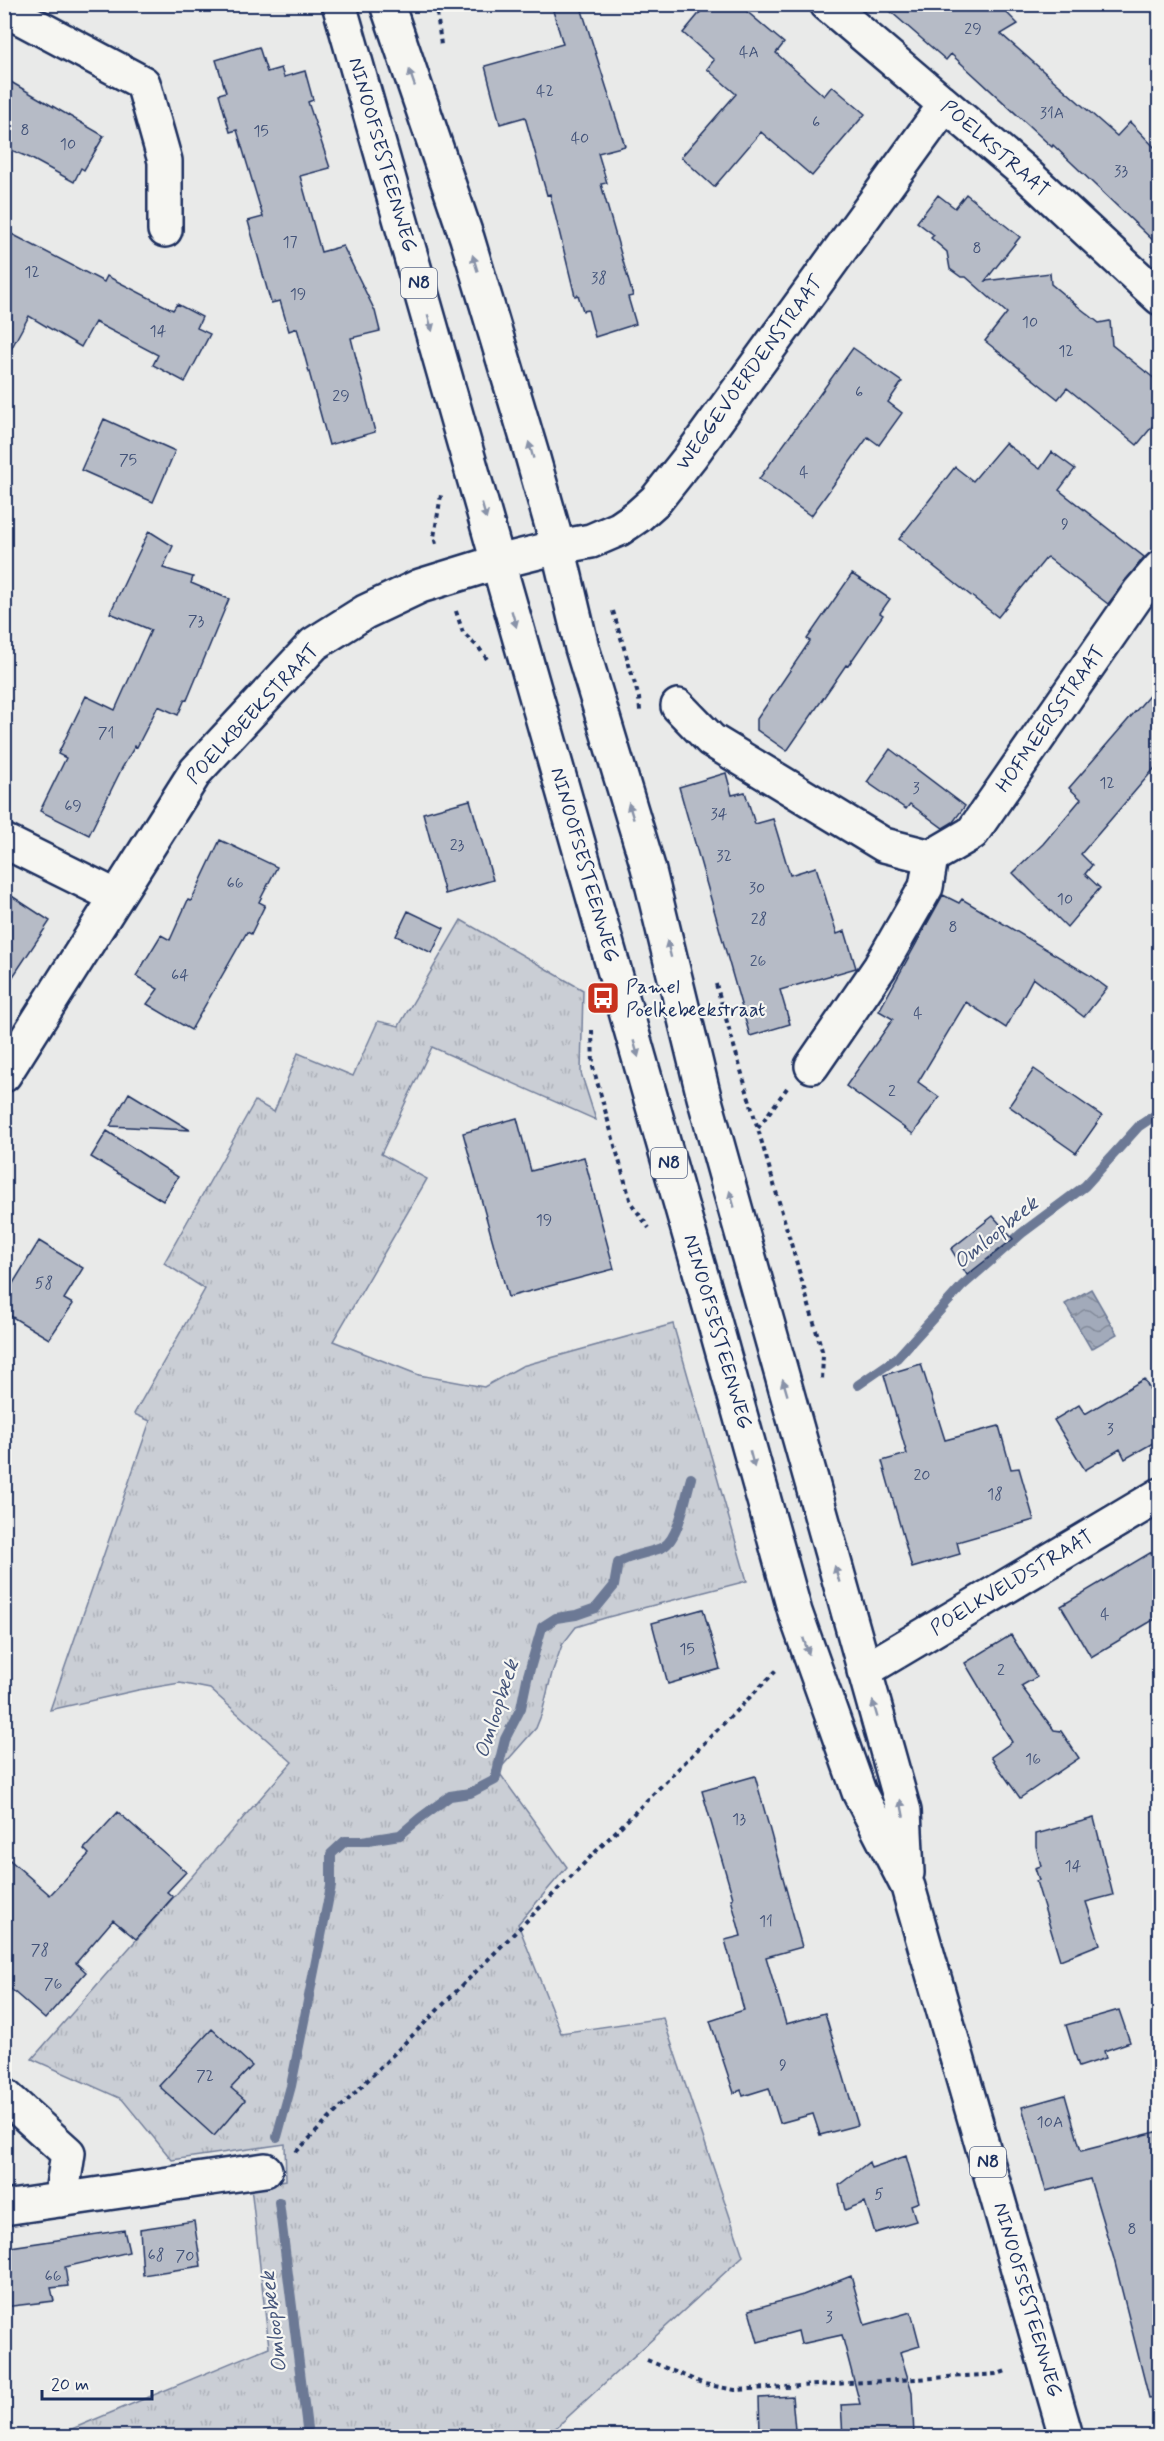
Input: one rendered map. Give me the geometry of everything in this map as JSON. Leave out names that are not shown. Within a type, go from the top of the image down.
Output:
[{"type":"main road","name":"NINOOFSESTEENWEG","points":[[339,4],[795,1612],[859,1792],[908,1887],[1066,2436]]},
{"type":"main road","name":"NINOOFSESTEENWEG","points":[[387,4],[467,238],[558,547],[582,648],[648,867],[707,1107],[904,1811],[908,1887]]},
{"type":"main road","name":"POELKSTRAAT","points":[[827,4],[1023,171],[1160,298]]},
{"type":"main road","points":[[4,9],[143,83],[165,161],[165,230]]},
{"type":"main road","name":"WEGGEVOERDENSTRAAT","points":[[498,562],[591,540],[620,529],[656,500],[690,457],[945,105]]},
{"type":"main road","name":"POELKBEEKSTRAAT","points":[[4,1075],[196,771],[314,644],[392,597],[498,562]]},
{"type":"main road","name":"HOFMEERSSTRAAT","points":[[931,857],[972,833],[1140,591],[1160,568]]},
{"type":"main road","points":[[678,706],[711,740],[884,845],[931,857],[926,887],[880,967],[812,1066]]},
{"type":"main road","points":[[4,841],[115,896]]},
{"type":"main road","name":"POELKVELDSTRAAT","points":[[864,1671],[1160,1495]]},
{"type":"main road","points":[[4,2095],[68,2153],[61,2200]]},
{"type":"main road","points":[[4,2208],[265,2170]]},
{"type":"path","points":[[758,1129],[802,1068],[812,1066]]},
{"type":"path","points":[[265,2170],[290,2158],[782,1664]]},
{"type":"path","points":[[647,2360],[704,2384],[735,2390],[998,2374],[1044,2359]]},
{"type":"green space","points":[[461,920],[583,990],[581,1073],[596,1120],[432,1047],[381,1154],[427,1179],[333,1341],[419,1375],[484,1387],[522,1366],[673,1324],[747,1581],[576,1627],[562,1645],[536,1728],[498,1771],[567,1867],[518,1924],[561,2033],[663,2018],[743,2256],[547,2436],[55,2436],[269,2347],[251,2186],[286,2180],[285,2144],[172,2160],[122,2099],[32,2059],[292,1762],[210,1689],[180,1683],[50,1710],[150,1421],[134,1414],[205,1289],[164,1263],[255,1101],[274,1112],[298,1053],[353,1076],[378,1021],[399,1026]]},
{"type":"water","points":[[1091,1289],[1117,1334],[1091,1349],[1065,1304]]},
{"type":"building","points":[[580,4],[625,146],[598,153],[607,183],[601,184],[633,296],[628,297],[636,324],[595,337],[588,310],[583,311],[578,295],[575,296],[550,194],[547,195],[525,117],[500,124],[485,66],[563,44],[553,11]]},
{"type":"building","points":[[707,4],[738,4],[784,43],[776,53],[824,96],[832,86],[865,114],[812,176],[761,132],[714,187],[681,157],[736,94],[707,69],[714,60],[683,33]]},
{"type":"building","points":[[882,4],[998,4],[1018,24],[1001,34],[1117,136],[1130,122],[1160,153],[1160,247],[1053,145],[1052,147],[951,54],[946,60]]},
{"type":"building","points":[[259,47],[267,72],[281,68],[284,77],[305,71],[313,100],[308,102],[330,168],[300,176],[321,252],[343,246],[375,311],[380,331],[351,338],[375,432],[329,445],[297,328],[289,331],[280,301],[271,303],[248,221],[263,217],[237,130],[230,132],[219,94],[226,92],[216,60]]},
{"type":"building","points":[[4,78],[104,136],[84,170],[81,168],[74,182],[4,147]]},
{"type":"building","points":[[966,194],[1020,237],[985,281],[1050,273],[1051,284],[1075,304],[1099,323],[1110,321],[1112,345],[1160,383],[1160,417],[1137,445],[1067,388],[1058,399],[985,341],[1007,313],[966,277],[961,277],[950,269],[947,252],[931,238],[934,235],[917,222],[938,195],[955,208]]},
{"type":"building","points":[[4,230],[104,282],[107,276],[173,310],[177,304],[202,317],[197,328],[210,334],[185,382],[153,365],[158,355],[95,322],[81,347],[29,316],[4,362]]},
{"type":"building","points":[[853,348],[902,382],[888,402],[902,413],[879,445],[868,437],[811,516],[759,479]]},
{"type":"building","points":[[104,419],[175,451],[153,502],[81,470]]},
{"type":"building","points":[[1005,443],[1040,469],[1052,452],[1075,469],[1059,490],[1144,557],[1108,604],[1047,557],[998,617],[899,539],[955,467],[973,481]]},
{"type":"building","points":[[149,531],[173,546],[163,568],[193,577],[191,583],[229,599],[187,700],[185,699],[178,715],[158,706],[137,747],[135,746],[122,768],[89,835],[40,811],[66,758],[58,754],[86,696],[115,710],[151,630],[110,613]]},
{"type":"building","points":[[852,574],[890,599],[880,613],[883,615],[787,751],[757,730],[757,719],[810,641],[807,639]]},
{"type":"building","points":[[1160,683],[1160,762],[1081,854],[1092,865],[1085,874],[1100,888],[1067,927],[1013,873],[1043,844],[1081,799],[1069,788]]},
{"type":"building","points":[[890,749],[965,806],[953,822],[943,828],[910,804],[906,809],[867,782]]},
{"type":"building","points":[[726,773],[732,795],[745,792],[755,824],[773,819],[790,875],[816,867],[837,934],[845,931],[856,968],[780,990],[790,1024],[750,1036],[679,787]]},
{"type":"building","points":[[470,800],[493,880],[445,894],[423,813]]},
{"type":"building","points":[[220,840],[277,867],[259,902],[265,905],[251,934],[247,932],[191,1030],[147,1004],[158,989],[136,976],[161,935],[170,940]]},
{"type":"building","points":[[4,891],[50,921],[4,990]]},
{"type":"building","points":[[943,895],[959,903],[962,899],[1091,976],[1107,988],[1084,1017],[1033,978],[1006,1028],[966,1002],[918,1082],[939,1097],[913,1134],[846,1086],[893,1019],[879,1011]]},
{"type":"building","points":[[408,911],[444,928],[432,953],[396,936]]},
{"type":"building","points":[[1034,1069],[1102,1116],[1076,1153],[1009,1106]]},
{"type":"building","points":[[129,1093],[190,1130],[110,1126]]},
{"type":"building","points":[[517,1118],[531,1171],[584,1157],[614,1269],[508,1297],[463,1133]]},
{"type":"building","points":[[107,1131],[178,1177],[163,1201],[91,1157]]},
{"type":"building","points":[[993,1216],[1013,1239],[967,1275],[951,1249]]},
{"type":"building","points":[[39,1241],[83,1268],[64,1299],[73,1304],[49,1339],[4,1312],[4,1298]]},
{"type":"building","points":[[921,1364],[945,1440],[999,1426],[1011,1469],[1019,1468],[1034,1520],[957,1542],[960,1554],[912,1568],[882,1461],[907,1454],[884,1375]]},
{"type":"building","points":[[1144,1379],[1160,1407],[1160,1439],[1125,1459],[1120,1449],[1085,1470],[1054,1420],[1079,1405],[1085,1414]]},
{"type":"building","points":[[1160,1547],[1160,1616],[1091,1657],[1061,1606]]},
{"type":"building","points":[[703,1609],[720,1669],[668,1684],[652,1623]]},
{"type":"building","points":[[1011,1635],[1037,1677],[1021,1686],[1054,1730],[1061,1731],[1079,1758],[1020,1798],[991,1757],[1012,1742],[965,1663]]},
{"type":"building","points":[[755,1776],[802,1947],[766,1957],[786,2024],[825,2013],[858,2125],[820,2135],[813,2114],[780,2123],[769,2088],[743,2096],[741,2090],[734,2093],[710,2021],[744,2010],[725,1940],[741,1936],[731,1899],[733,1898],[702,1791]]},
{"type":"building","points":[[118,1812],[186,1872],[167,1892],[173,1897],[136,1939],[113,1920],[76,1963],[86,1972],[45,2019],[4,1983],[4,1855],[50,1895],[89,1854],[84,1849]]},
{"type":"building","points":[[1094,1818],[1113,1895],[1086,1902],[1100,1944],[1060,1960],[1036,1881],[1039,1880],[1035,1868],[1041,1866],[1036,1846],[1036,1834]]},
{"type":"building","points":[[1119,2010],[1130,2042],[1104,2051],[1106,2058],[1079,2067],[1066,2025]]},
{"type":"building","points":[[212,2029],[252,2066],[231,2088],[245,2100],[214,2136],[159,2086]]},
{"type":"building","points":[[1065,2095],[1081,2151],[1160,2131],[1160,2397],[1149,2398],[1114,2259],[1090,2179],[1046,2191],[1022,2107]]},
{"type":"building","points":[[906,2156],[919,2202],[911,2205],[916,2221],[875,2233],[865,2202],[845,2210],[839,2185],[869,2162],[871,2168]]},
{"type":"building","points":[[194,2221],[201,2266],[143,2275],[140,2229]]},
{"type":"building","points":[[124,2230],[129,2252],[65,2267],[68,2286],[51,2288],[54,2301],[4,2307],[4,2248]]},
{"type":"building","points":[[851,2276],[865,2325],[911,2312],[920,2346],[900,2352],[912,2392],[914,2436],[843,2436],[841,2405],[860,2404],[842,2335],[801,2344],[798,2331],[758,2342],[749,2310],[803,2295]]},
{"type":"building","points":[[792,2396],[795,2430],[760,2432],[759,2398]]},
{"type":"waterway","name":"Omloopbeek","points":[[858,1385],[897,1358],[962,1286],[1022,1233],[1085,1186],[1139,1126],[1160,1112]]},
{"type":"waterway","name":"Omloopbeek","points":[[277,2137],[291,2086],[331,1886],[331,1854],[345,1841],[362,1841],[400,1835],[450,1796],[470,1793],[495,1780],[505,1739],[521,1708],[542,1627],[556,1618],[576,1615],[596,1608],[614,1586],[618,1563],[663,1547],[669,1542],[678,1526],[691,1478]]},
{"type":"waterway","name":"Omloopbeek","points":[[279,2202],[308,2436]]},
{"type":"place","name":"Pamel Poelkebeekstraat","points":[[603,998]]}]
